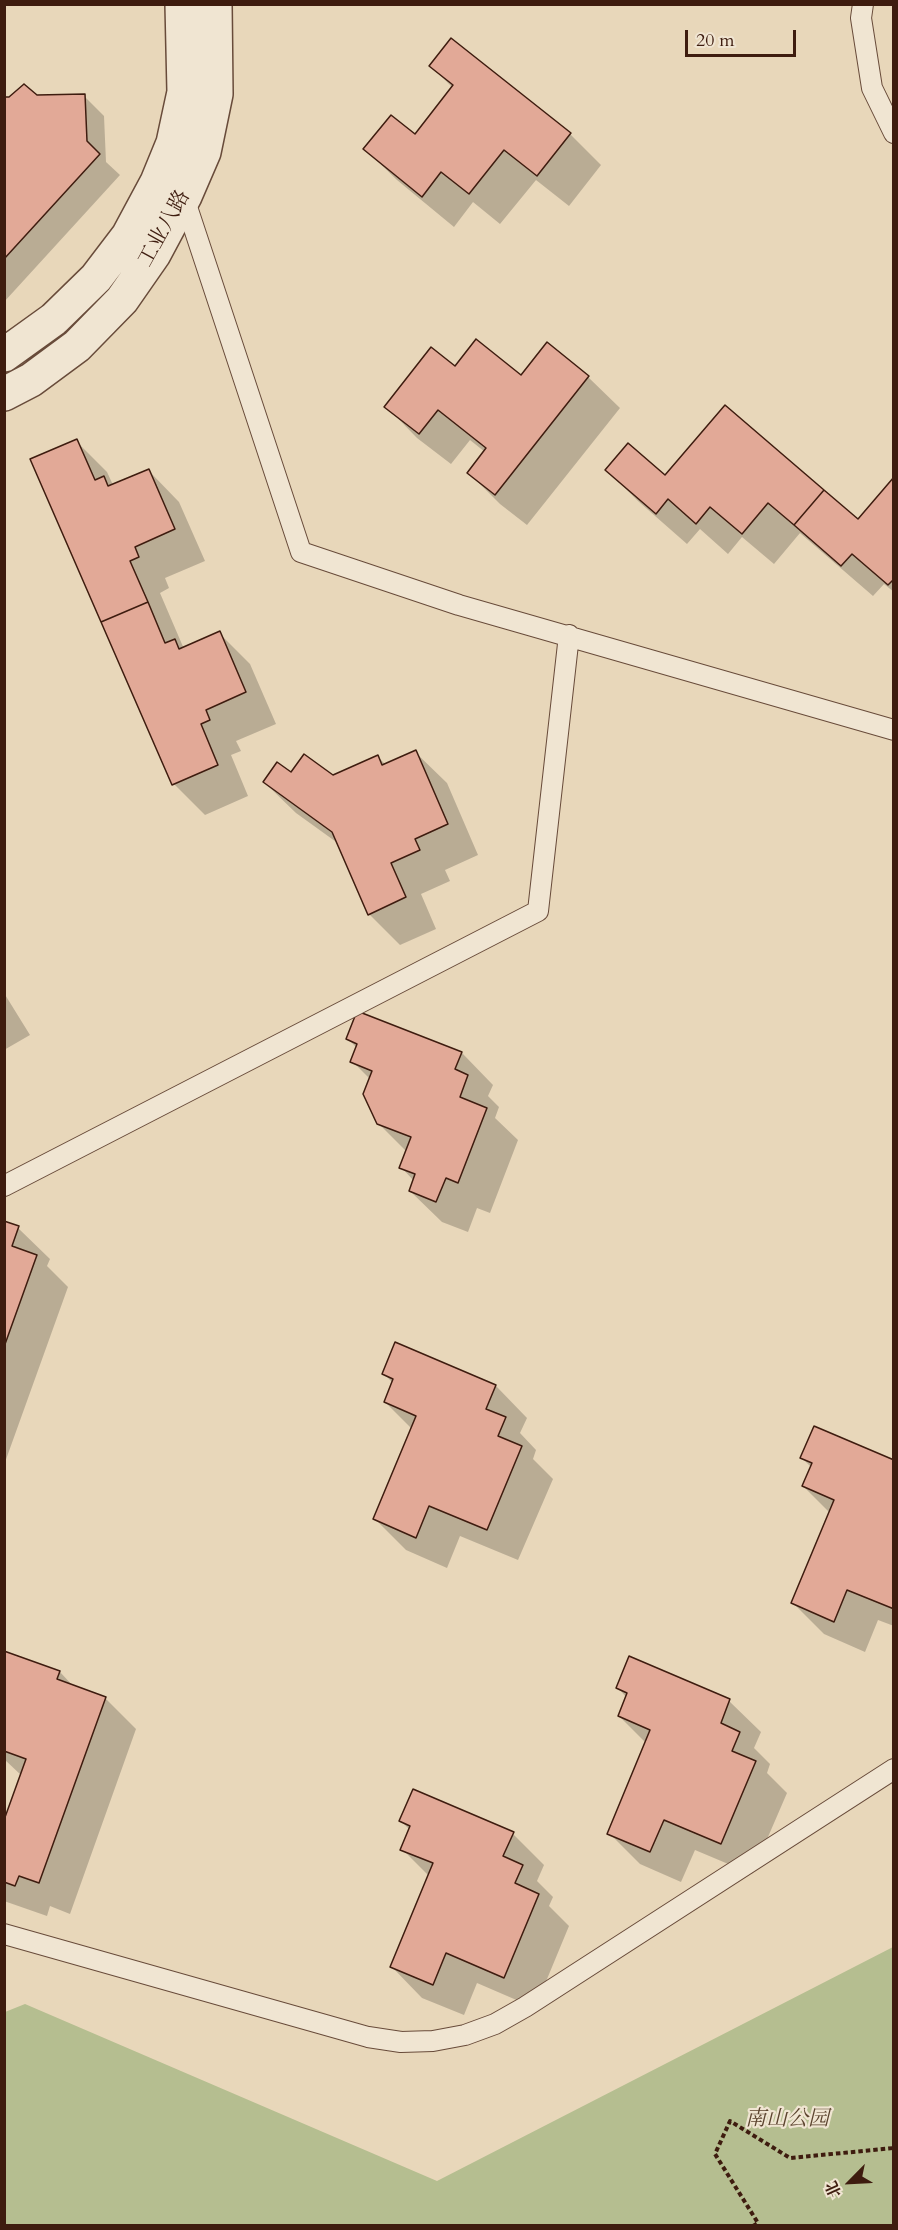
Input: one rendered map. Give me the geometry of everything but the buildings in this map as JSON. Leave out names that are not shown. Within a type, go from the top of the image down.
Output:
[{"type":"street","name":"工业八路","points":[[4,394],[31,380],[77,346],[122,300],[154,254],[171,189],[173,143],[184,92],[182,4]]},
{"type":"street","name":"工业八路","points":[[4,355],[54,319],[96,278],[128,236],[204,152],[216,94],[215,4]]},
{"type":"lane","points":[[863,4],[861,18],[872,88],[894,133]]},
{"type":"lane","points":[[171,189],[301,552],[459,605],[894,730]]},
{"type":"lane","points":[[4,1186],[538,911],[569,635]]},
{"type":"lane","points":[[4,1934],[369,2037],[400,2042],[444,2039],[465,2035],[495,2024],[525,2007],[894,1769]]},
{"type":"path","points":[[753,2226],[759,2223],[715,2154],[730,2121],[790,2158],[894,2148]]},
{"type":"green space","name":"南山公园","points":[[893,1947],[893,2225],[5,2225],[5,2012],[25,2004],[437,2181]]}]
